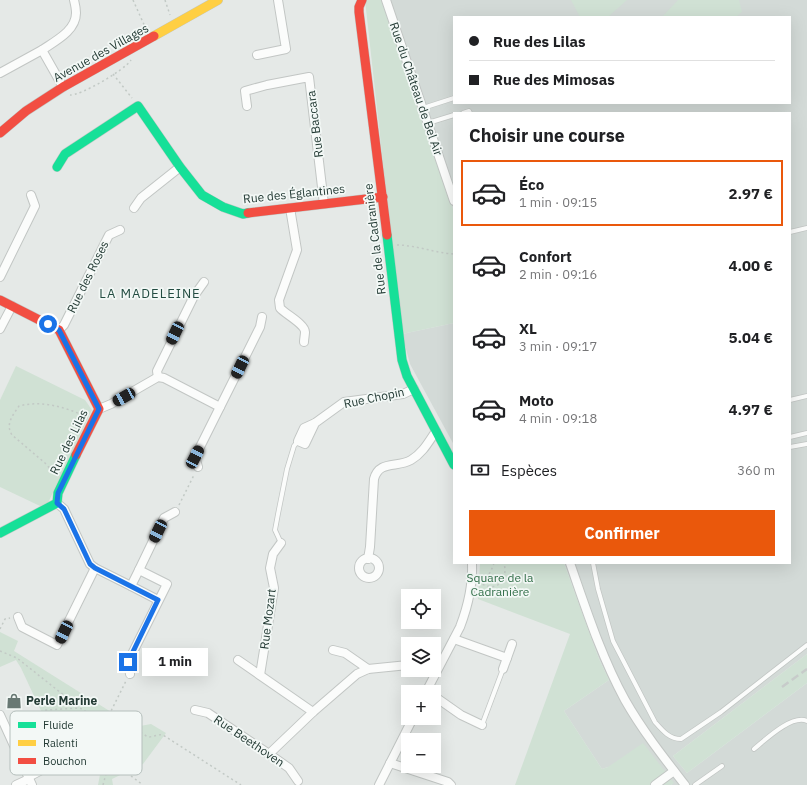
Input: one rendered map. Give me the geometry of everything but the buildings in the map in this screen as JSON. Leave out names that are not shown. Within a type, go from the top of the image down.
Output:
[{"type":"street","points":[[0,73],[42,50],[71,28],[75,20],[76,13],[74,0]]},
{"type":"street","name":"Avenue des Villages","points":[[0,133],[26,110],[63,87],[218,0]]},
{"type":"street","points":[[257,54],[286,49],[278,0]]},
{"type":"street","name":"Rue de la Cadranière","points":[[362,0],[359,7],[359,12],[402,360],[414,389],[453,463]]},
{"type":"street","name":"Rue du Château de Bel Air","points":[[386,0],[453,198]]},
{"type":"street","points":[[42,50],[63,87]]},
{"type":"street","name":"Rue Baccara","points":[[247,106],[245,91],[309,77],[324,204]]},
{"type":"street","points":[[57,168],[65,154],[138,106]]},
{"type":"street","name":"Rue des Églantines","points":[[138,106],[180,167],[202,195],[223,207],[243,214],[383,197]]},
{"type":"street","points":[[134,208],[141,198],[180,167]]},
{"type":"street","points":[[0,277],[35,206],[31,195]]},
{"type":"street","points":[[290,208],[297,250],[279,300],[280,308],[284,313],[303,326],[305,331],[304,342]]},
{"type":"street","name":"Rue des Roses","points":[[59,330],[64,325],[109,235],[120,230]]},
{"type":"street","points":[[158,377],[156,371],[194,296],[204,282]]},
{"type":"street","points":[[0,300],[59,330]]},
{"type":"street","points":[[0,329],[12,306]]},
{"type":"street","points":[[198,467],[195,457],[260,327],[262,317]]},
{"type":"street","name":"Rue des Lilas","points":[[57,503],[58,493],[99,409],[59,330]]},
{"type":"street","points":[[99,409],[111,404],[158,377],[164,378],[220,407]]},
{"type":"street","name":"Rue Chopin","points":[[298,441],[304,428],[315,423],[344,402],[403,394],[414,389]]},
{"type":"street","points":[[368,559],[374,479],[376,473],[381,467],[412,460],[423,450],[436,431]]},
{"type":"street","points":[[0,532],[57,503],[64,509],[90,564],[158,600]]},
{"type":"street","points":[[131,586],[164,518],[175,512]]},
{"type":"street","name":"Rue Mozart","points":[[260,675],[274,588],[270,568],[273,554],[281,543]]},
{"type":"street","points":[[441,659],[460,627],[467,607],[471,586],[472,564]]},
{"type":"street","points":[[570,564],[598,642],[615,681],[635,717],[685,785]]},
{"type":"street","points":[[18,616],[22,627],[57,645],[95,568]]},
{"type":"street","points":[[130,674],[128,662],[167,584],[139,570]]},
{"type":"street","points":[[454,639],[507,658]]},
{"type":"street","points":[[503,668],[512,644]]},
{"type":"street","points":[[333,650],[345,653],[368,669]]},
{"type":"street","points":[[238,660],[313,712]]},
{"type":"street","points":[[269,754],[313,712],[357,674],[368,669],[401,666]]},
{"type":"street","points":[[441,701],[461,716],[482,726]]},
{"type":"street","name":"Rue Beethoven","points":[[195,710],[208,713],[269,754],[289,768],[298,781]]},
{"type":"street","points":[[0,715],[10,737]]},
{"type":"street","points":[[379,785],[409,725]]},
{"type":"street","points":[[390,763],[448,782],[451,785]]},
{"type":"street","points":[[655,785],[674,772]]},
{"type":"street","points":[[16,785],[31,782]]},
{"type":"lane","points":[[422,108],[453,98]]},
{"type":"lane","points":[[427,123],[453,116]]},
{"type":"lane","points":[[791,232],[807,228]]},
{"type":"lane","points":[[791,400],[807,396]]},
{"type":"lane","points":[[791,437],[807,433]]},
{"type":"lane","name":"Rue Chopin","points":[[281,543],[275,530],[287,469],[294,446],[298,441]]},
{"type":"lane","points":[[791,447],[807,444]]},
{"type":"lane","points":[[593,564],[607,622],[618,653],[655,722],[662,730],[675,739],[681,739],[721,712],[807,645]]},
{"type":"lane","points":[[482,726],[503,668]]},
{"type":"lane","points":[[754,749],[787,723],[804,719],[807,721]]},
{"type":"lane","points":[[695,785],[722,766]]},
{"type":"lane","points":[[31,782],[40,775]]},
{"type":"path","points":[[133,0],[147,32]]},
{"type":"path","points":[[165,0],[170,18]]},
{"type":"path","points":[[113,74],[138,106]]},
{"type":"path","points":[[388,245],[406,245],[440,253],[453,254]]},
{"type":"path","points":[[64,480],[57,476],[45,463],[12,435],[8,426],[13,415],[20,406],[34,403],[63,407],[94,419]]},
{"type":"path","points":[[175,512],[198,467]]},
{"type":"path","points":[[494,564],[491,571],[482,584],[483,585],[496,586],[501,582],[506,573],[504,564]]},
{"type":"path","points":[[0,629],[5,619],[18,616]]},
{"type":"path","points":[[0,651],[17,658],[85,711]]},
{"type":"path","points":[[111,711],[130,674]]},
{"type":"path","points":[[44,711],[80,708]]},
{"type":"path","points":[[6,728],[10,726]]},
{"type":"path","points":[[142,733],[148,737],[158,734],[163,735],[241,785]]},
{"type":"path","points":[[104,785],[106,775]]},
{"type":"path","points":[[130,775],[143,785]]},
{"type":"shaded area","points":[[384,0],[807,0],[807,654],[673,756],[687,773],[807,683],[807,785],[671,785],[673,783],[608,767],[602,769],[564,711],[609,680],[599,659],[564,564],[791,564],[791,112],[453,112],[453,209]]},
{"type":"shaded area","points":[[453,323],[453,443],[410,364],[402,334]]},
{"type":"green space","points":[[365,0],[384,0],[453,209],[453,323],[402,334]]},
{"type":"green space","points":[[571,0],[627,0],[609,16],[579,16]]},
{"type":"green space","points":[[678,0],[739,0],[742,12],[737,16],[663,16]]},
{"type":"green space","points":[[16,366],[85,400],[92,410],[48,503],[40,506],[0,487],[0,400]]},
{"type":"green space","name":"Square de la Cadranière","points":[[480,564],[564,564],[599,659],[609,680],[564,711],[602,769],[608,767],[643,743],[674,783],[671,785],[515,785],[570,634],[478,599]]},
{"type":"green space","points":[[0,632],[18,641],[14,651],[110,711],[41,711],[16,660],[0,667]]},
{"type":"green space","points":[[807,654],[807,683],[687,773],[673,756]]},
{"type":"green space","points":[[151,724],[166,733],[143,764],[142,726]]},
{"type":"green space","points":[[100,775],[120,775],[112,779],[113,785],[98,785]]},
{"type":"railway","points":[[782,687],[807,669]]},
{"type":"traffic: fast","points":[[57,167],[65,154],[138,106],[180,167],[202,195],[223,207],[243,214],[248,213]]},
{"type":"traffic: fast","points":[[387,235],[402,360],[407,376],[453,463]]},
{"type":"traffic: fast","points":[[0,533],[57,503],[58,493],[76,455]]},
{"type":"traffic: slow","points":[[154,36],[218,0]]},
{"type":"traffic: jam","points":[[362,0],[359,7],[359,12],[387,235]]},
{"type":"traffic: jam","points":[[0,133],[26,111],[63,87],[154,36]]},
{"type":"traffic: jam","points":[[248,213],[383,197]]},
{"type":"traffic: jam","points":[[0,300],[59,330],[99,409],[76,455]]},
{"type":"place","name":"Perle Marine","points":[[14,701]]},
{"type":"district","name":"LA MADELEINE","points":[[150,293]]},
{"type":"route","points":[[48,324],[59,330],[99,409],[58,493],[57,503],[64,509],[90,564],[158,600],[128,662]]}]
